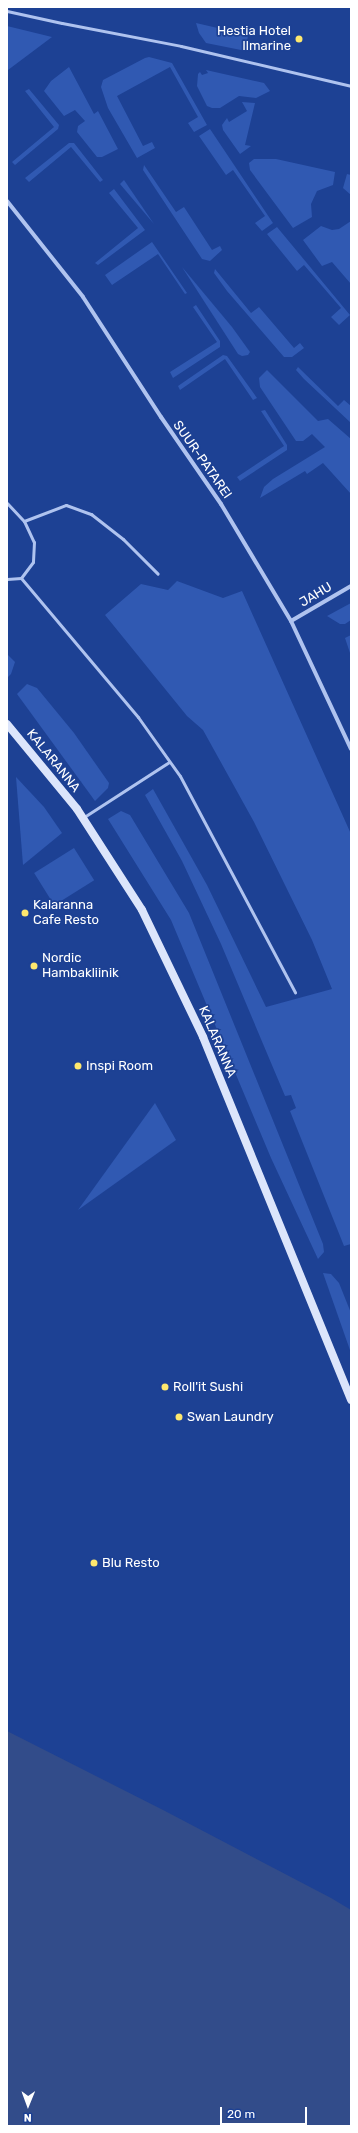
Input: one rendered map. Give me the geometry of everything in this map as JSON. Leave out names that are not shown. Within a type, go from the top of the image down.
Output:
[{"type":"street","name":"SUUR-PATAREI","points":[[7,201],[83,297],[161,417],[221,504],[291,621],[351,749]]},
{"type":"street","name":"JAHU","points":[[291,621],[351,586]]},
{"type":"street","name":"KALARANNA","points":[[7,724],[83,818],[142,910],[202,1037],[351,1400]]},
{"type":"lane","points":[[7,10],[62,24],[181,46],[351,86]]},
{"type":"lane","points":[[7,503],[24,521],[34,542],[33,562],[21,578],[7,579]]},
{"type":"lane","points":[[24,521],[66,505],[91,514],[122,539],[158,574]]},
{"type":"lane","points":[[21,578],[138,717],[180,776],[295,992]]},
{"type":"lane","points":[[83,818],[169,762]]},
{"type":"shaded area","points":[[196,23],[248,35],[246,51],[206,43],[199,33]]},
{"type":"shaded area","points":[[7,26],[52,37],[8,70]]},
{"type":"shaded area","points":[[149,57],[172,63],[207,125],[194,132],[188,123],[198,117],[170,67],[117,96],[143,146],[152,142],[155,148],[137,158],[108,108],[101,87],[103,80]]},
{"type":"shaded area","points":[[69,67],[94,114],[98,111],[118,149],[102,157],[97,157],[77,132],[78,126],[85,121],[75,110],[64,116],[44,91],[51,81]]},
{"type":"shaded area","points":[[206,70],[264,83],[270,91],[256,98],[239,96],[220,108],[212,108],[207,106],[197,86],[198,74],[200,72],[202,75],[208,73]]},
{"type":"shaded area","points":[[29,89],[59,125],[58,129],[15,165],[12,162],[54,127],[25,91]]},
{"type":"shaded area","points":[[242,102],[255,103],[245,145],[251,146],[240,154],[223,130],[222,125],[227,118],[229,122],[247,111]]},
{"type":"shaded area","points":[[210,129],[273,223],[262,231],[255,223],[265,216],[233,170],[226,175],[199,136]]},
{"type":"shaded area","points":[[69,143],[74,143],[103,180],[100,182],[71,147],[29,182],[25,178]]},
{"type":"shaded area","points":[[254,159],[276,159],[335,172],[333,185],[317,191],[311,204],[312,217],[293,228],[250,170],[249,163]]},
{"type":"shaded area","points":[[144,165],[176,212],[184,207],[212,250],[220,246],[222,250],[210,261],[202,259],[143,170]]},
{"type":"shaded area","points":[[347,174],[351,175],[351,195],[343,188]]},
{"type":"shaded area","points":[[124,180],[154,224],[120,184]]},
{"type":"shaded area","points":[[114,189],[145,230],[98,265],[95,263],[138,228],[109,193]]},
{"type":"shaded area","points":[[351,221],[351,284],[332,262],[322,266],[303,240],[321,226],[332,230],[339,229]]},
{"type":"shaded area","points":[[277,227],[350,315],[339,325],[331,317],[341,308],[304,265],[297,271],[267,234]]},
{"type":"shaded area","points":[[152,242],[187,293],[185,294],[158,254],[112,285],[105,275]]},
{"type":"shaded area","points":[[182,267],[232,327],[250,352],[248,355],[242,356],[238,354]]},
{"type":"shaded area","points":[[215,269],[251,313],[259,307],[294,348],[300,343],[304,348],[292,357],[284,357],[227,291],[214,273]]},
{"type":"shaded area","points":[[196,305],[220,341],[220,347],[173,378],[170,372],[217,342],[193,307]]},
{"type":"shaded area","points":[[223,355],[227,356],[257,398],[253,400],[225,359],[180,390],[178,386]]},
{"type":"shaded area","points":[[298,367],[338,406],[344,400],[351,406],[351,423],[304,379],[296,370]]},
{"type":"shaded area","points":[[267,370],[318,421],[328,419],[351,439],[351,494],[323,463],[307,474],[305,471],[260,498],[264,487],[273,479],[325,447],[312,434],[303,441],[296,441],[260,387],[259,378]]},
{"type":"shaded area","points":[[265,410],[287,445],[287,450],[240,481],[237,477],[284,446],[261,411]]},
{"type":"shaded area","points":[[177,581],[223,598],[242,591],[351,834],[351,1244],[344,1246],[290,1111],[296,1108],[291,1095],[285,1096],[221,944],[182,861],[145,795],[153,789],[207,885],[266,1007],[332,989],[312,940],[254,822],[203,730],[187,716],[105,615],[141,584],[168,590]]},
{"type":"shaded area","points":[[351,603],[351,620],[345,624],[340,624],[327,616]]},
{"type":"shaded area","points":[[351,635],[351,656],[345,638]]},
{"type":"shaded area","points":[[7,654],[15,662],[11,674],[7,678]]},
{"type":"shaded area","points":[[27,684],[37,688],[74,733],[109,783],[108,788],[95,801],[17,694]]},
{"type":"shaded area","points":[[16,777],[44,807],[62,833],[23,865]]},
{"type":"shaded area","points":[[121,811],[130,815],[189,913],[323,1244],[324,1252],[318,1259],[271,1158],[171,920],[108,819]]},
{"type":"shaded area","points":[[74,848],[94,880],[54,905],[34,873]]},
{"type":"shaded area","points":[[155,1103],[176,1140],[78,1210]]},
{"type":"shaded area","points":[[323,1273],[331,1274],[339,1283],[351,1313],[351,1353]]},
{"type":"shaded area","points":[[7,1731],[165,1811],[351,1910],[351,2126],[7,2126]]},
{"type":"place","name":"Hestia Hotel Ilmarine","points":[[299,39]]},
{"type":"place","name":"Kalaranna Cafe Resto","points":[[25,913]]},
{"type":"place","name":"Nordic Hambakliinik","points":[[34,966]]},
{"type":"place","name":"Inspi Room","points":[[78,1066]]},
{"type":"place","name":"Roll'it Sushi","points":[[165,1387]]},
{"type":"place","name":"Swan Laundry","points":[[179,1417]]},
{"type":"place","name":"Blu Resto","points":[[94,1563]]}]
